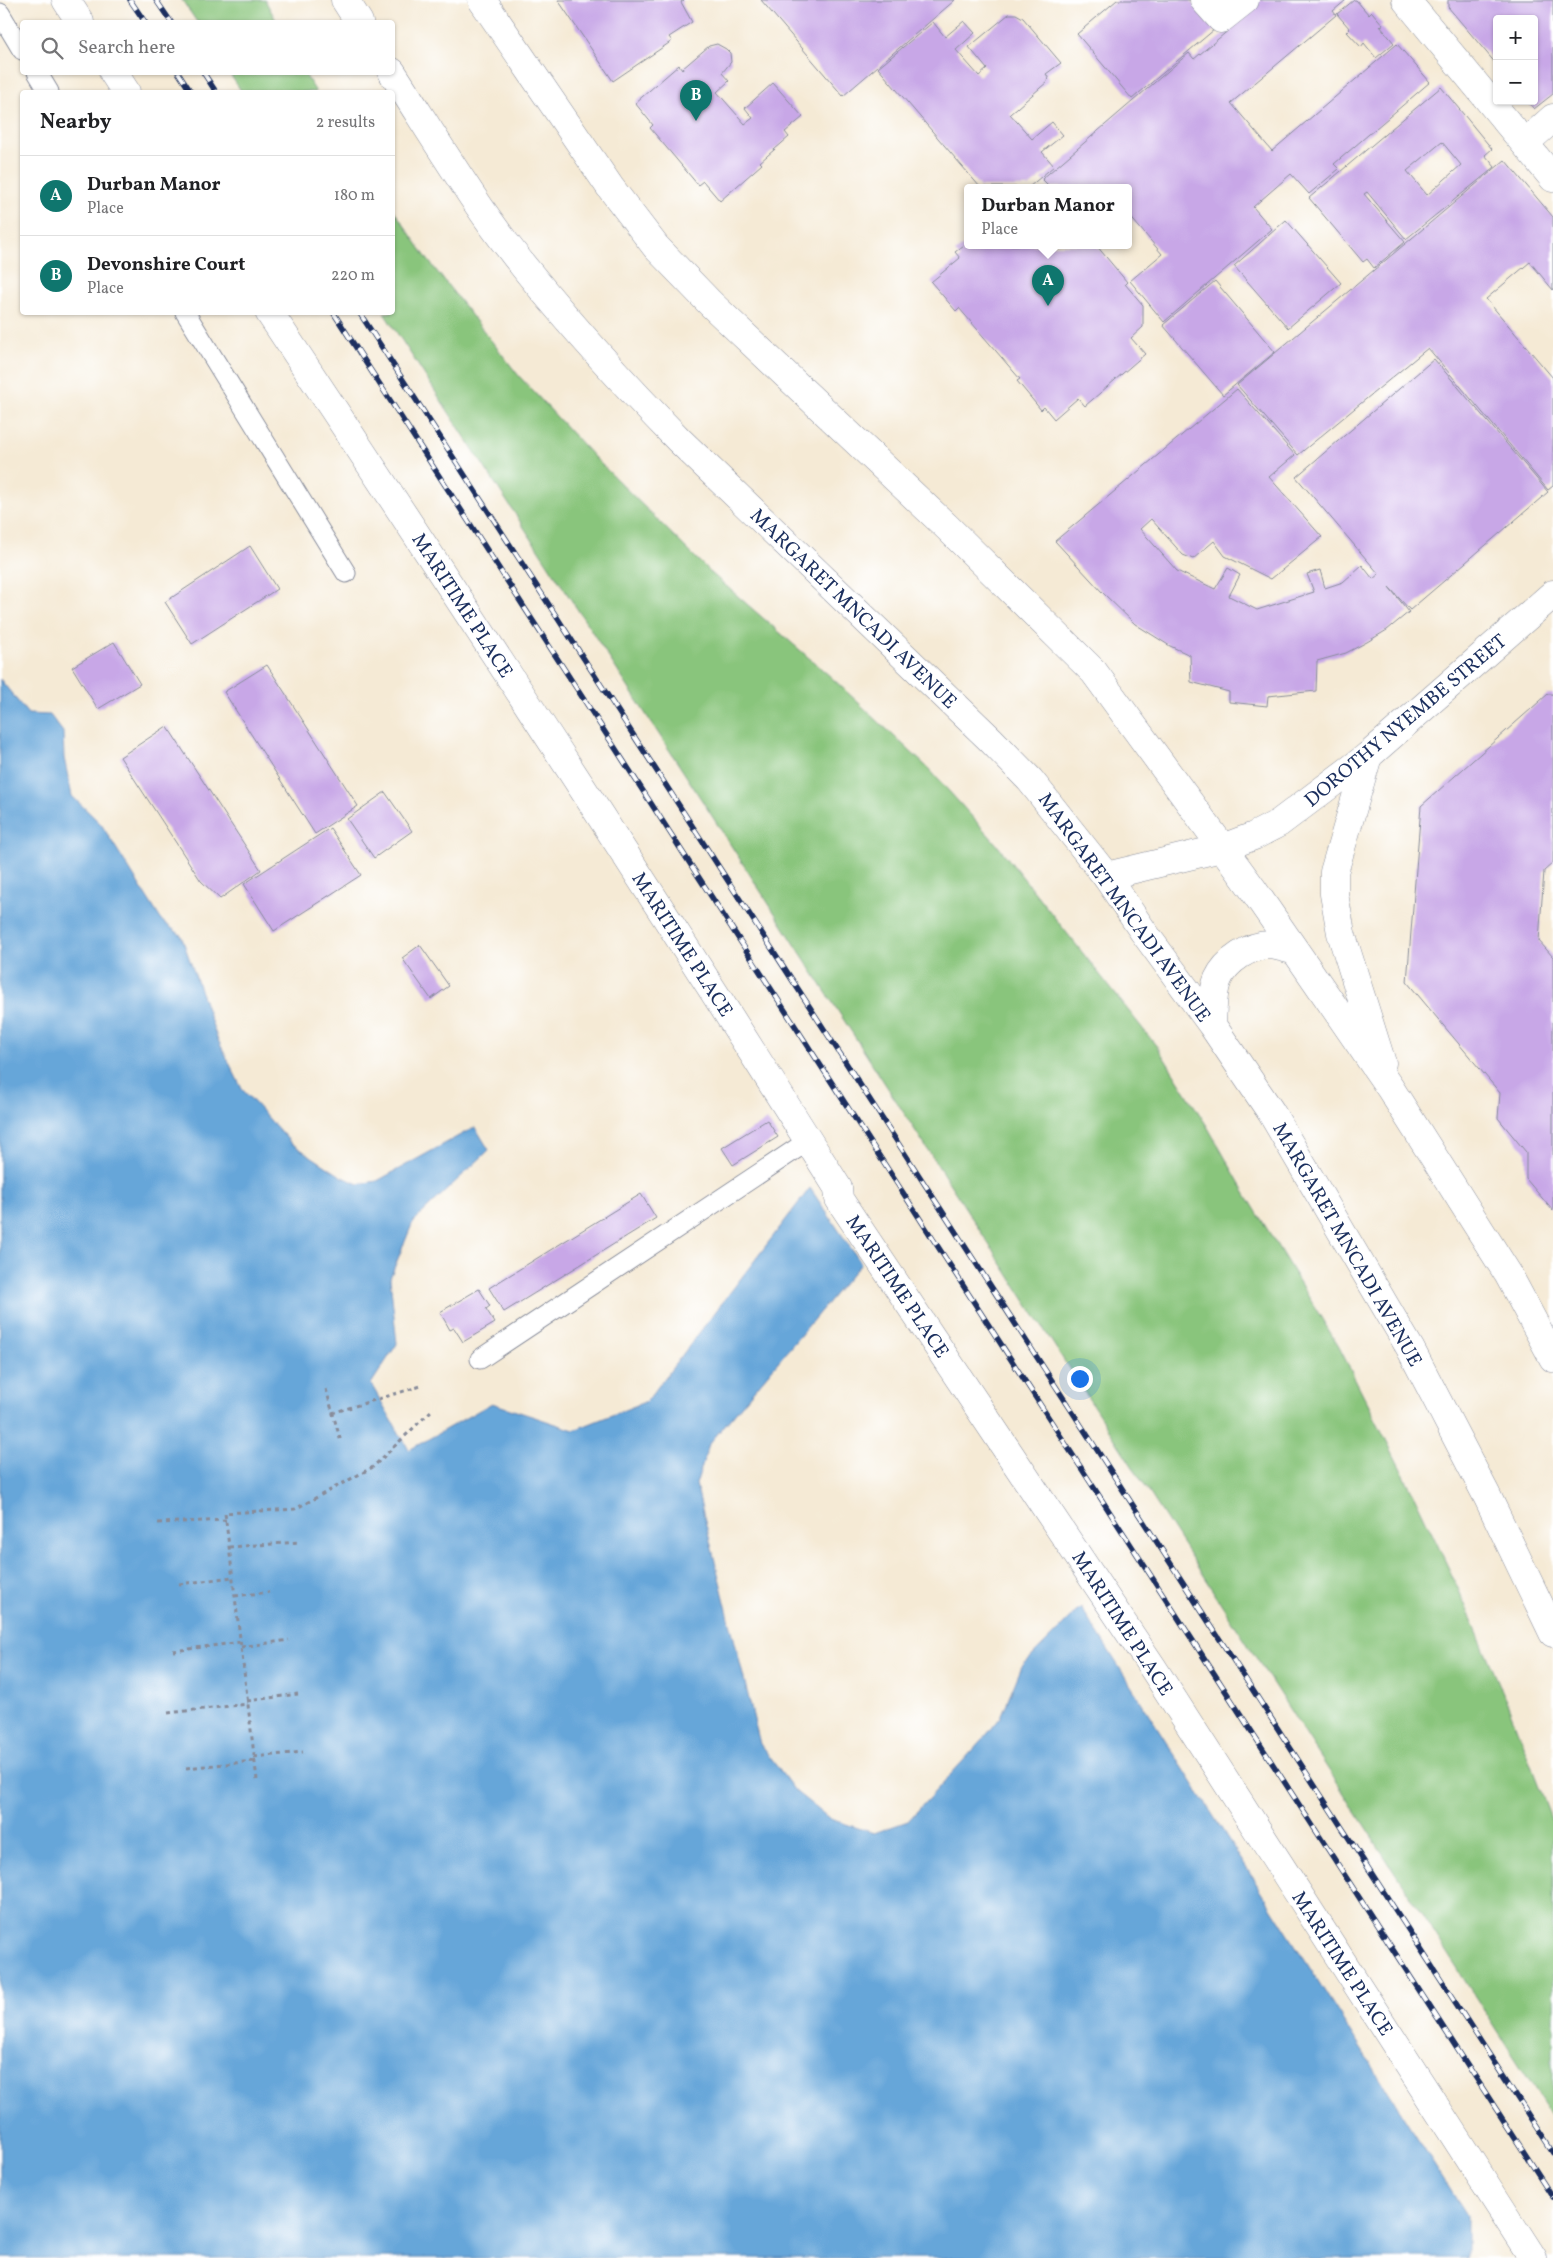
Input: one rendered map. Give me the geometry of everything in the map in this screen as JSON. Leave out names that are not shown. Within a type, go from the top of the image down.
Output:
[{"type":"main road","points":[[66,0],[79,20]]},
{"type":"main road","points":[[345,0],[358,20]]},
{"type":"main road","points":[[361,0],[367,20]]},
{"type":"main road","points":[[482,0],[610,187],[656,247],[710,302],[947,527],[1094,672],[1222,848],[1390,1088],[1508,1274],[1553,1358]]},
{"type":"main road","points":[[1204,0],[1221,20],[1245,0]]},
{"type":"main road","points":[[1406,0],[1553,178]]},
{"type":"main road","points":[[115,75],[125,90]]},
{"type":"main road","name":"MARGARET MNCADI AVENUE","points":[[394,75],[484,214],[529,273],[636,396],[679,440],[990,739],[1030,780],[1106,876],[1169,969],[1212,1025],[1272,1112],[1410,1348],[1487,1496],[1553,1633]]},
{"type":"main road","points":[[1524,143],[1553,118]]},
{"type":"main road","name":"MARITIME PLACE","points":[[271,315],[496,655],[838,1188],[839,1199],[1153,1668],[1532,2258]]},
{"type":"main road","name":"DOROTHY NYEMBE STREET","points":[[1106,876],[1222,848],[1254,836],[1279,823],[1368,756],[1553,594]]},
{"type":"main road","points":[[1368,756],[1334,872],[1334,894],[1341,933],[1390,1088]]},
{"type":"main road","points":[[1212,1025],[1215,988],[1226,967],[1239,956],[1261,946],[1270,945],[1294,950]]},
{"type":"lane","points":[[0,13],[20,47]]},
{"type":"lane","points":[[38,75],[48,90]]},
{"type":"lane","points":[[187,315],[346,573]]},
{"type":"lane","points":[[480,1359],[808,1141]]},
{"type":"path","points":[[332,1413],[421,1386]]},
{"type":"path","points":[[326,1389],[341,1442]]},
{"type":"path","points":[[257,1780],[225,1513],[295,1510],[373,1467],[432,1411]]},
{"type":"path","points":[[158,1522],[226,1520]]},
{"type":"path","points":[[230,1547],[300,1542]]},
{"type":"path","points":[[179,1584],[233,1577]]},
{"type":"path","points":[[236,1596],[269,1592]]},
{"type":"path","points":[[241,1647],[289,1640]]},
{"type":"path","points":[[173,1651],[241,1642]]},
{"type":"path","points":[[168,1713],[248,1703],[298,1694]]},
{"type":"path","points":[[186,1768],[303,1752]]},
{"type":"green space","points":[[182,0],[265,0],[276,20],[196,20]]},
{"type":"green space","points":[[230,75],[305,75],[315,90],[241,90]]},
{"type":"green space","points":[[395,212],[428,260],[519,376],[594,457],[710,572],[831,677],[928,768],[994,841],[1158,1048],[1207,1126],[1244,1191],[1339,1347],[1414,1495],[1457,1586],[1504,1695],[1553,1823],[1553,2117],[679,765],[385,315],[395,315]]},
{"type":"water","points":[[0,679],[28,714],[50,715],[63,732],[64,758],[72,796],[101,824],[162,921],[181,935],[217,1038],[242,1089],[291,1143],[341,1176],[358,1184],[377,1181],[475,1127],[489,1150],[413,1222],[390,1278],[397,1344],[371,1384],[409,1450],[492,1403],[574,1430],[647,1401],[810,1188],[861,1263],[709,1444],[696,1484],[760,1744],[795,1791],[830,1819],[874,1833],[908,1821],[1001,1717],[1022,1666],[1081,1607],[1467,2216],[1467,2258],[0,2258]]},
{"type":"building","points":[[558,0],[684,0],[681,2],[692,22],[669,37],[672,41],[613,81]]},
{"type":"building","points":[[761,0],[955,0],[843,96]]},
{"type":"building","points":[[1117,0],[1190,0],[1215,29],[1132,99],[1077,34]]},
{"type":"building","points":[[1251,0],[1346,0],[1333,11],[1336,15],[1231,103],[1272,151],[1397,44],[1430,82],[1334,164],[1339,169],[1309,194],[1291,174],[1253,207],[1272,229],[1164,322],[1130,281],[1162,254],[1132,219],[1132,184],[1047,184],[1042,179],[1189,53],[1194,59],[1236,24]]},
{"type":"building","points":[[1354,0],[1369,15],[1372,12],[1383,25],[1380,26],[1394,43],[1376,58],[1364,43],[1361,47],[1347,32],[1350,29],[1337,14]]},
{"type":"building","points":[[1448,0],[1553,0],[1553,94],[1534,109],[1530,105],[1538,105],[1538,15],[1493,15],[1493,60],[1448,7]]},
{"type":"building","points":[[1009,14],[1016,14],[1023,18],[1061,63],[1046,74],[1048,77],[1047,82],[1010,114],[1032,139],[1052,122],[1063,135],[1042,152],[1054,166],[1033,184],[977,184],[878,68],[933,22],[945,37],[964,21],[975,33],[956,50],[979,76],[987,69],[969,47]]},
{"type":"building","points":[[717,44],[730,53],[731,62],[722,73],[729,81],[717,92],[745,124],[753,118],[745,108],[773,83],[803,117],[785,132],[789,137],[720,201],[703,181],[698,185],[650,128],[653,125],[635,103],[679,65],[682,69],[709,46]]},
{"type":"building","points":[[1441,87],[1492,149],[1485,155],[1495,167],[1406,239],[1367,192],[1364,194],[1405,242],[1374,268],[1367,259],[1363,262],[1309,198]],"holes":[[[1442,142],[1461,165],[1427,195],[1407,171]]]},
{"type":"building","points":[[1505,160],[1553,217],[1553,290],[1530,262],[1486,299],[1553,378],[1553,486],[1548,490],[1428,348],[1298,455],[1237,385]]},
{"type":"building","points":[[1286,220],[1341,283],[1288,328],[1234,266]]},
{"type":"building","points":[[964,245],[964,249],[1099,249],[1127,282],[1125,284],[1143,305],[1143,327],[1131,338],[1145,354],[1085,406],[1078,398],[1054,419],[1044,407],[1041,410],[1017,381],[1020,379],[959,308],[956,311],[931,282],[960,258],[955,252]]},
{"type":"building","points":[[1215,281],[1275,352],[1223,395],[1163,325]]},
{"type":"building","points":[[1434,359],[1548,492],[1410,610],[1389,587],[1409,612],[1387,630],[1367,642],[1346,653],[1317,661],[1316,691],[1268,696],[1267,706],[1229,702],[1229,692],[1191,682],[1190,655],[1170,646],[1135,624],[1102,592],[1055,541],[1237,389],[1295,455],[1269,477],[1322,537],[1271,579],[1225,556],[1214,541],[1193,559],[1183,555],[1151,519],[1140,529],[1177,571],[1215,589],[1228,568],[1240,575],[1229,596],[1257,610],[1314,592],[1307,574],[1320,570],[1325,588],[1343,582],[1362,565],[1373,579],[1379,574],[1296,477]]},
{"type":"building","points":[[250,546],[277,589],[192,644],[165,602]]},
{"type":"building","points":[[114,642],[140,684],[98,709],[72,667]]},
{"type":"building","points":[[267,665],[358,806],[315,834],[224,692]]},
{"type":"building","points":[[1548,694],[1553,694],[1553,863],[1544,871],[1539,941],[1553,957],[1553,1211],[1526,1179],[1526,1152],[1498,1118],[1500,1093],[1407,982],[1421,806]]},
{"type":"building","points":[[167,726],[261,870],[220,899],[201,881],[120,757]]},
{"type":"building","points":[[385,792],[412,831],[374,858],[347,819]]},
{"type":"building","points":[[330,828],[361,875],[274,931],[244,884]]},
{"type":"building","points":[[420,945],[449,986],[431,999],[402,958]]},
{"type":"building","points":[[767,1120],[778,1137],[733,1165],[722,1148]]},
{"type":"building","points":[[641,1194],[656,1218],[504,1312],[489,1288]]},
{"type":"building","points":[[479,1289],[490,1306],[486,1309],[495,1323],[463,1342],[454,1328],[450,1330],[440,1312]]},
{"type":"railway","points":[[130,0],[144,20]]},
{"type":"railway","points":[[156,0],[170,20]]},
{"type":"railway","points":[[180,75],[190,90]]},
{"type":"railway","points":[[205,75],[215,90]]},
{"type":"railway","points":[[335,315],[1553,2197]]},
{"type":"railway","points":[[361,315],[1553,2153]]},
{"type":"place","name":"Devonshire Court","points":[[696,121]]},
{"type":"place","name":"Durban Manor","points":[[1048,306]]}]
